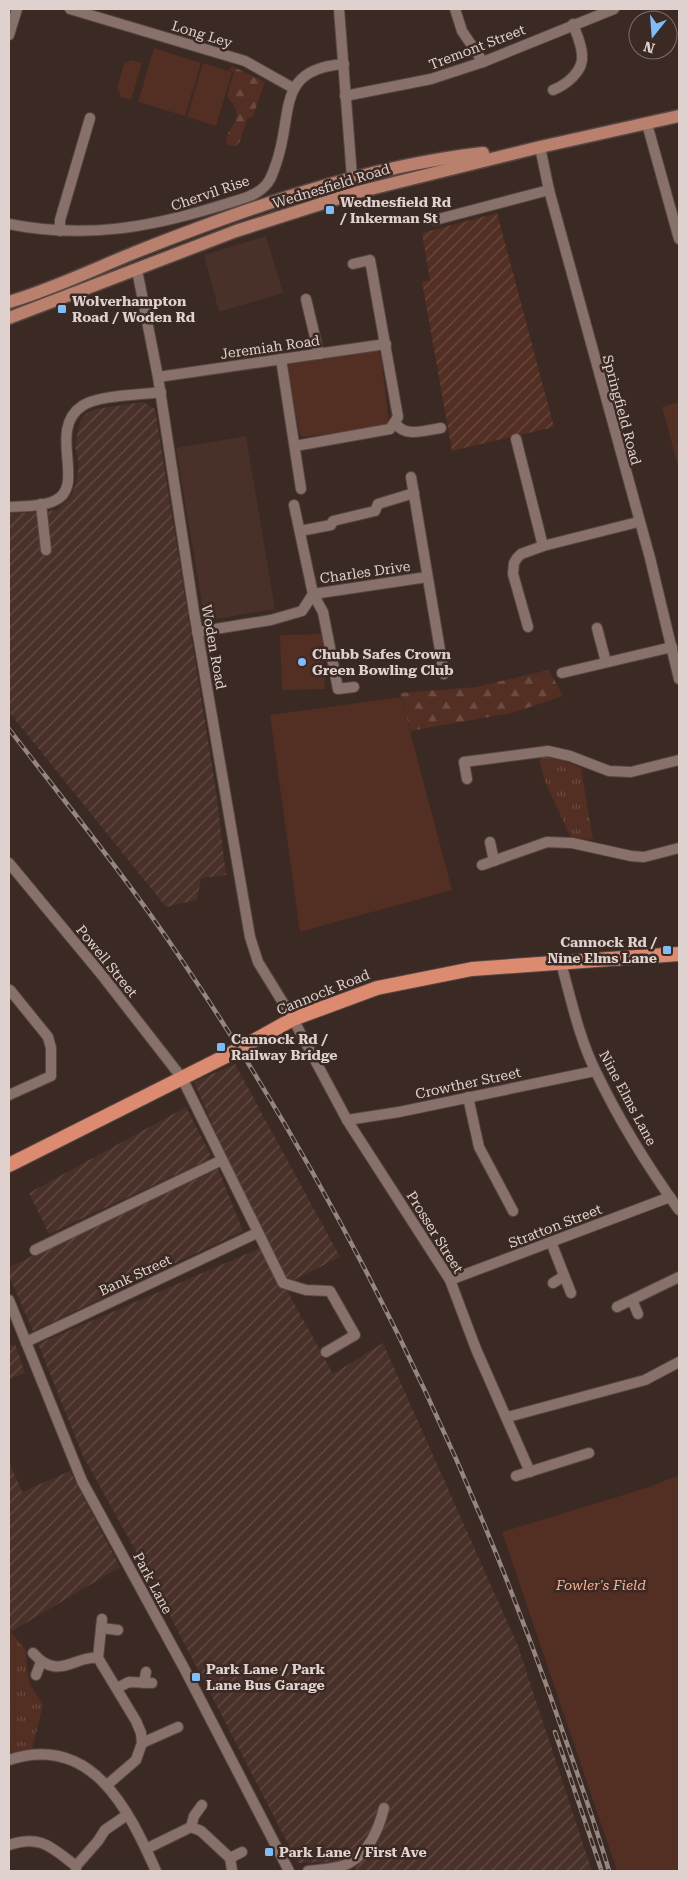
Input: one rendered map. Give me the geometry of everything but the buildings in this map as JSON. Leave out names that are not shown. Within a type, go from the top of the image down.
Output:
[{"type":"highway","name":"Cannock Road","points":[[9,1165],[182,1078],[293,1019],[377,988],[424,977],[472,969],[679,954]]},
{"type":"main road","name":"Wednesfield Road","points":[[9,318],[236,231],[358,192],[540,147],[679,116]]},
{"type":"main road","name":"Wednesfield Road","points":[[9,302],[28,297],[135,252],[277,201],[352,177],[437,158],[540,147]]},
{"type":"main road","points":[[352,177],[358,192]]},
{"type":"main road","points":[[135,252],[137,270]]},
{"type":"street","points":[[9,35],[17,9]]},
{"type":"street","name":"Long Ley","points":[[70,9],[245,62],[294,88]]},
{"type":"street","points":[[339,9],[352,177]]},
{"type":"street","points":[[455,9],[462,31],[483,62]]},
{"type":"street","name":"Tremont Street","points":[[345,96],[431,80],[483,62],[614,9]]},
{"type":"street","points":[[553,90],[564,86],[572,78],[582,61],[582,54],[573,24]]},
{"type":"street","name":"Chervil Rise","points":[[9,224],[60,231],[110,230],[167,222],[246,197],[264,188],[272,177],[282,150],[286,116],[294,88],[303,75],[323,65],[344,64]]},
{"type":"street","points":[[60,231],[60,220],[90,118]]},
{"type":"street","points":[[647,124],[679,236]]},
{"type":"street","name":"Springfield Road","points":[[540,147],[549,190],[638,522],[650,558],[679,679]]},
{"type":"street","points":[[435,220],[549,190]]},
{"type":"street","points":[[295,446],[390,429],[396,424],[398,417],[370,260],[353,264]]},
{"type":"street","name":"Woden Road","points":[[137,270],[161,392],[197,632],[250,937],[258,962],[293,1019]]},
{"type":"street","points":[[306,299],[318,354]]},
{"type":"street","name":"Jeremiah Road","points":[[158,377],[386,344]]},
{"type":"street","points":[[280,359],[301,489]]},
{"type":"street","points":[[9,507],[56,501],[67,488],[69,478],[65,437],[67,425],[76,411],[94,401],[161,392]]},
{"type":"street","points":[[396,424],[407,433],[441,428]]},
{"type":"street","points":[[516,439],[543,546]]},
{"type":"street","points":[[411,477],[444,674]]},
{"type":"street","points":[[300,531],[331,525],[334,521],[375,510],[378,504],[414,493]]},
{"type":"street","points":[[41,504],[46,550]]},
{"type":"street","points":[[294,505],[313,594],[323,612],[338,689],[354,687]]},
{"type":"street","points":[[528,627],[513,574],[514,563],[521,554],[543,546],[638,522]]},
{"type":"street","name":"Charles Drive","points":[[197,632],[271,620],[302,611],[313,594],[428,577]]},
{"type":"street","points":[[597,628],[606,662]]},
{"type":"street","points":[[562,673],[672,647]]},
{"type":"street","points":[[467,779],[464,762],[548,751],[570,756],[609,771],[632,772],[679,760]]},
{"type":"street","points":[[490,842],[494,861]]},
{"type":"street","points":[[482,865],[547,842],[572,843],[644,857],[679,848]]},
{"type":"street","name":"Powell Street","points":[[9,862],[101,974],[182,1078],[283,1283],[306,1290],[326,1290],[332,1295],[355,1335],[326,1352]]},
{"type":"street","name":"Nine Elms Lane","points":[[561,963],[576,1019],[595,1071],[621,1119],[679,1210]]},
{"type":"street","points":[[9,991],[48,1037],[52,1048],[51,1076],[9,1095]]},
{"type":"street","name":"Prosser Street","points":[[293,1019],[347,1120],[450,1280],[476,1349],[508,1417],[530,1472]]},
{"type":"street","name":"Crowther Street","points":[[347,1120],[399,1112],[468,1096],[595,1071]]},
{"type":"street","points":[[468,1096],[479,1147],[513,1211]]},
{"type":"street","points":[[35,1250],[222,1160]]},
{"type":"street","name":"Stratton Street","points":[[450,1280],[670,1197]]},
{"type":"street","name":"Bank Street","points":[[26,1342],[257,1233]]},
{"type":"street","points":[[551,1242],[571,1293]]},
{"type":"street","points":[[553,1283],[564,1276]]},
{"type":"street","points":[[617,1307],[679,1277]]},
{"type":"street","name":"Park Lane","points":[[9,1300],[82,1481],[184,1668],[289,1871]]},
{"type":"street","points":[[632,1300],[638,1314]]},
{"type":"street","points":[[508,1417],[645,1380],[679,1362]]},
{"type":"street","points":[[516,1476],[588,1453]]},
{"type":"street","points":[[107,1785],[136,1760],[142,1743],[141,1733],[136,1721],[98,1658],[101,1623],[118,1630]]},
{"type":"street","points":[[33,1653],[41,1662],[65,1666],[98,1658]]},
{"type":"street","points":[[36,1675],[41,1662]]},
{"type":"street","points":[[117,1688],[129,1682],[147,1679]]},
{"type":"street","points":[[142,1743],[178,1727]]},
{"type":"street","points":[[9,1760],[44,1754],[72,1760],[91,1770],[107,1785],[127,1814],[156,1871]]},
{"type":"street","points":[[191,1827],[194,1816],[202,1805]]},
{"type":"street","points":[[308,1871],[350,1863],[373,1838],[380,1824],[384,1808]]},
{"type":"street","points":[[9,1845],[25,1840],[43,1842],[76,1869],[98,1842],[104,1830],[127,1814]]},
{"type":"street","points":[[146,1849],[191,1827],[201,1831],[230,1858],[232,1870]]},
{"type":"street","points":[[230,1858],[242,1852]]},
{"type":"shaded area","points":[[266,236],[283,293],[219,312],[204,255]]},
{"type":"shaded area","points":[[143,402],[155,409],[216,791],[226,875],[201,878],[197,900],[166,907],[9,712],[9,514],[57,510],[71,496],[76,484],[79,464],[75,446],[80,422],[87,413],[96,409]]},
{"type":"shaded area","points":[[246,436],[275,609],[205,621],[176,448]]},
{"type":"shaded area","points":[[235,1064],[340,1257],[284,1285],[333,1374],[383,1343],[518,1646],[592,1871],[356,1871],[353,1861],[298,1863],[150,1577],[83,1456],[38,1344],[265,1246],[194,1082]]},
{"type":"shaded area","points":[[186,1107],[211,1156],[201,1163],[49,1234],[29,1193]]},
{"type":"shaded area","points":[[218,1169],[243,1231],[33,1331],[9,1276],[9,1267]]},
{"type":"shaded area","points":[[15,1344],[25,1373],[9,1379],[9,1346]]},
{"type":"shaded area","points":[[9,1461],[22,1492],[70,1471],[120,1567],[9,1633]]},
{"type":"green space","points":[[154,48],[201,63],[185,116],[138,102]]},
{"type":"green space","points":[[131,60],[142,63],[131,100],[121,97],[117,88],[124,64]]},
{"type":"green space","points":[[203,63],[232,72],[216,126],[187,117]]},
{"type":"green space","points":[[232,66],[265,82],[252,118],[248,117],[240,141],[236,146],[226,144],[227,136],[237,117],[233,105],[227,96],[234,72],[229,70]]},
{"type":"green space","points":[[497,213],[554,427],[452,451],[422,282],[430,280],[422,233]]},
{"type":"green space","points":[[376,350],[381,355],[389,422],[384,426],[304,437],[300,435],[287,369],[289,364]]},
{"type":"green space","points":[[679,402],[679,470],[662,407]]},
{"type":"green space","name":"Chubb Safes Crown Green Bowling Club","points":[[323,634],[325,689],[282,690],[280,635]]},
{"type":"green space","points":[[549,670],[563,696],[512,713],[410,731],[400,693],[476,687]]},
{"type":"green space","points":[[401,697],[452,890],[300,932],[270,715]]},
{"type":"green space","points":[[541,756],[563,760],[581,768],[593,840],[571,838],[544,779],[539,758]]},
{"type":"green space","name":"Fowler's Field","points":[[679,1475],[679,1871],[617,1871],[502,1532],[646,1488]]},
{"type":"green space","points":[[11,1632],[26,1650],[30,1684],[43,1705],[32,1749],[9,1756],[9,1633]]},
{"type":"railway","points":[[9,729],[116,868],[177,953],[234,1041],[288,1130],[388,1314],[433,1408],[515,1600],[551,1698],[609,1871]]},
{"type":"railway","points":[[555,1732],[601,1869]]},
{"type":"place","name":"Wednesfield Rd / Inkerman St","points":[[330,210]]},
{"type":"place","name":"Wolverhampton Road / Woden Rd","points":[[62,309]]},
{"type":"place","name":"Chubb Safes Crown Green Bowling Club","points":[[302,662]]},
{"type":"place","name":"Cannock Rd / Nine Elms Lane","points":[[667,950]]},
{"type":"place","name":"Cannock Rd / Railway Bridge","points":[[221,1047]]},
{"type":"place","name":"Park Lane / Park Lane Bus Garage","points":[[196,1677]]},
{"type":"place","name":"Park Lane / First Ave","points":[[269,1852]]}]
